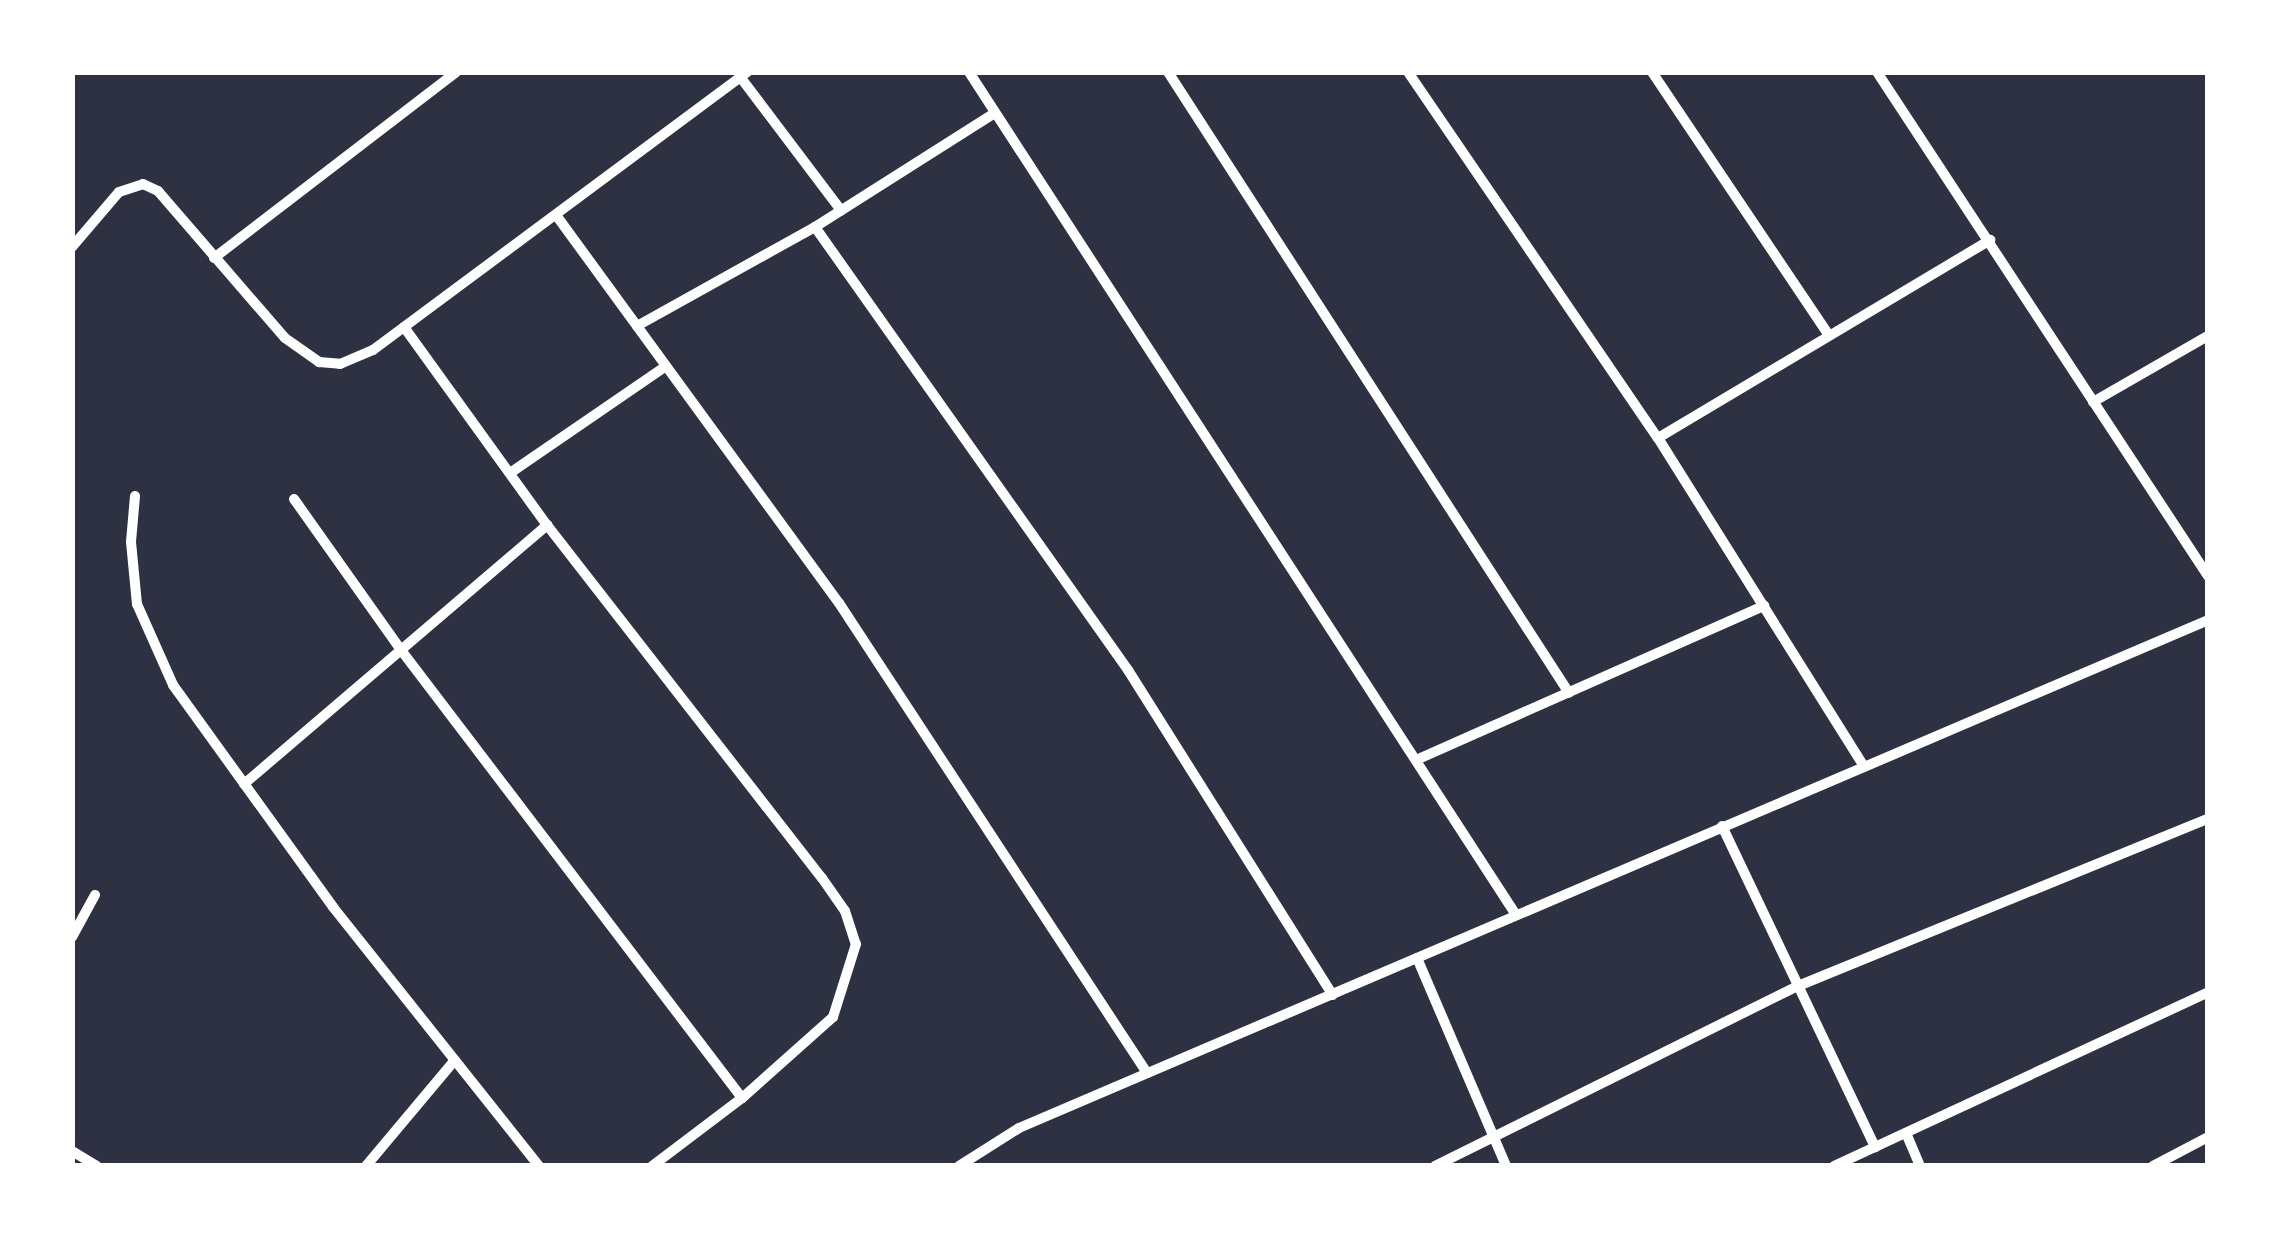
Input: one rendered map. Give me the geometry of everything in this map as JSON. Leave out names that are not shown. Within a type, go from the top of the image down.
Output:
[{"type":"street","points":[[214,258],[456,72]]},
{"type":"street","points":[[969,72],[1516,915]]},
{"type":"street","points":[[1168,72],[1569,694]]},
{"type":"street","points":[[1408,72],[1658,438],[1862,763]]},
{"type":"street","points":[[1652,72],[1829,335]]},
{"type":"street","points":[[1877,72],[2208,576]]},
{"type":"street","points":[[72,247],[119,192],[143,184],[158,191],[284,338],[318,362],[340,364],[404,327],[744,75],[841,210]]},
{"type":"street","points":[[638,326],[815,227],[993,114]]},
{"type":"street","points":[[556,215],[839,602],[1147,1074]]},
{"type":"street","points":[[815,227],[1128,670],[1333,995]]},
{"type":"street","points":[[1658,438],[1990,240]]},
{"type":"street","points":[[404,327],[547,525],[845,911],[856,944],[833,1017],[742,1098],[652,1166]]},
{"type":"street","points":[[2093,402],[2207,338]]},
{"type":"street","points":[[510,473],[666,366]]},
{"type":"street","points":[[135,496],[131,542],[137,604],[173,685],[244,784],[540,1166]]},
{"type":"street","points":[[294,499],[401,650],[742,1098]]},
{"type":"street","points":[[244,784],[547,525]]},
{"type":"street","points":[[1416,760],[1764,606]]},
{"type":"street","points":[[959,1166],[1018,1128],[1862,763],[2208,620]]},
{"type":"street","points":[[1435,1166],[1798,986],[2208,819]]},
{"type":"street","points":[[1722,826],[1875,1147]]},
{"type":"street","points":[[72,937],[95,895]]},
{"type":"street","points":[[1418,958],[1506,1166]]},
{"type":"street","points":[[1834,1166],[2208,992]]},
{"type":"street","points":[[366,1166],[455,1060]]},
{"type":"street","points":[[1906,1133],[1920,1166]]},
{"type":"street","points":[[2153,1166],[2208,1137]]},
{"type":"street","points":[[72,1151],[97,1166]]}]
